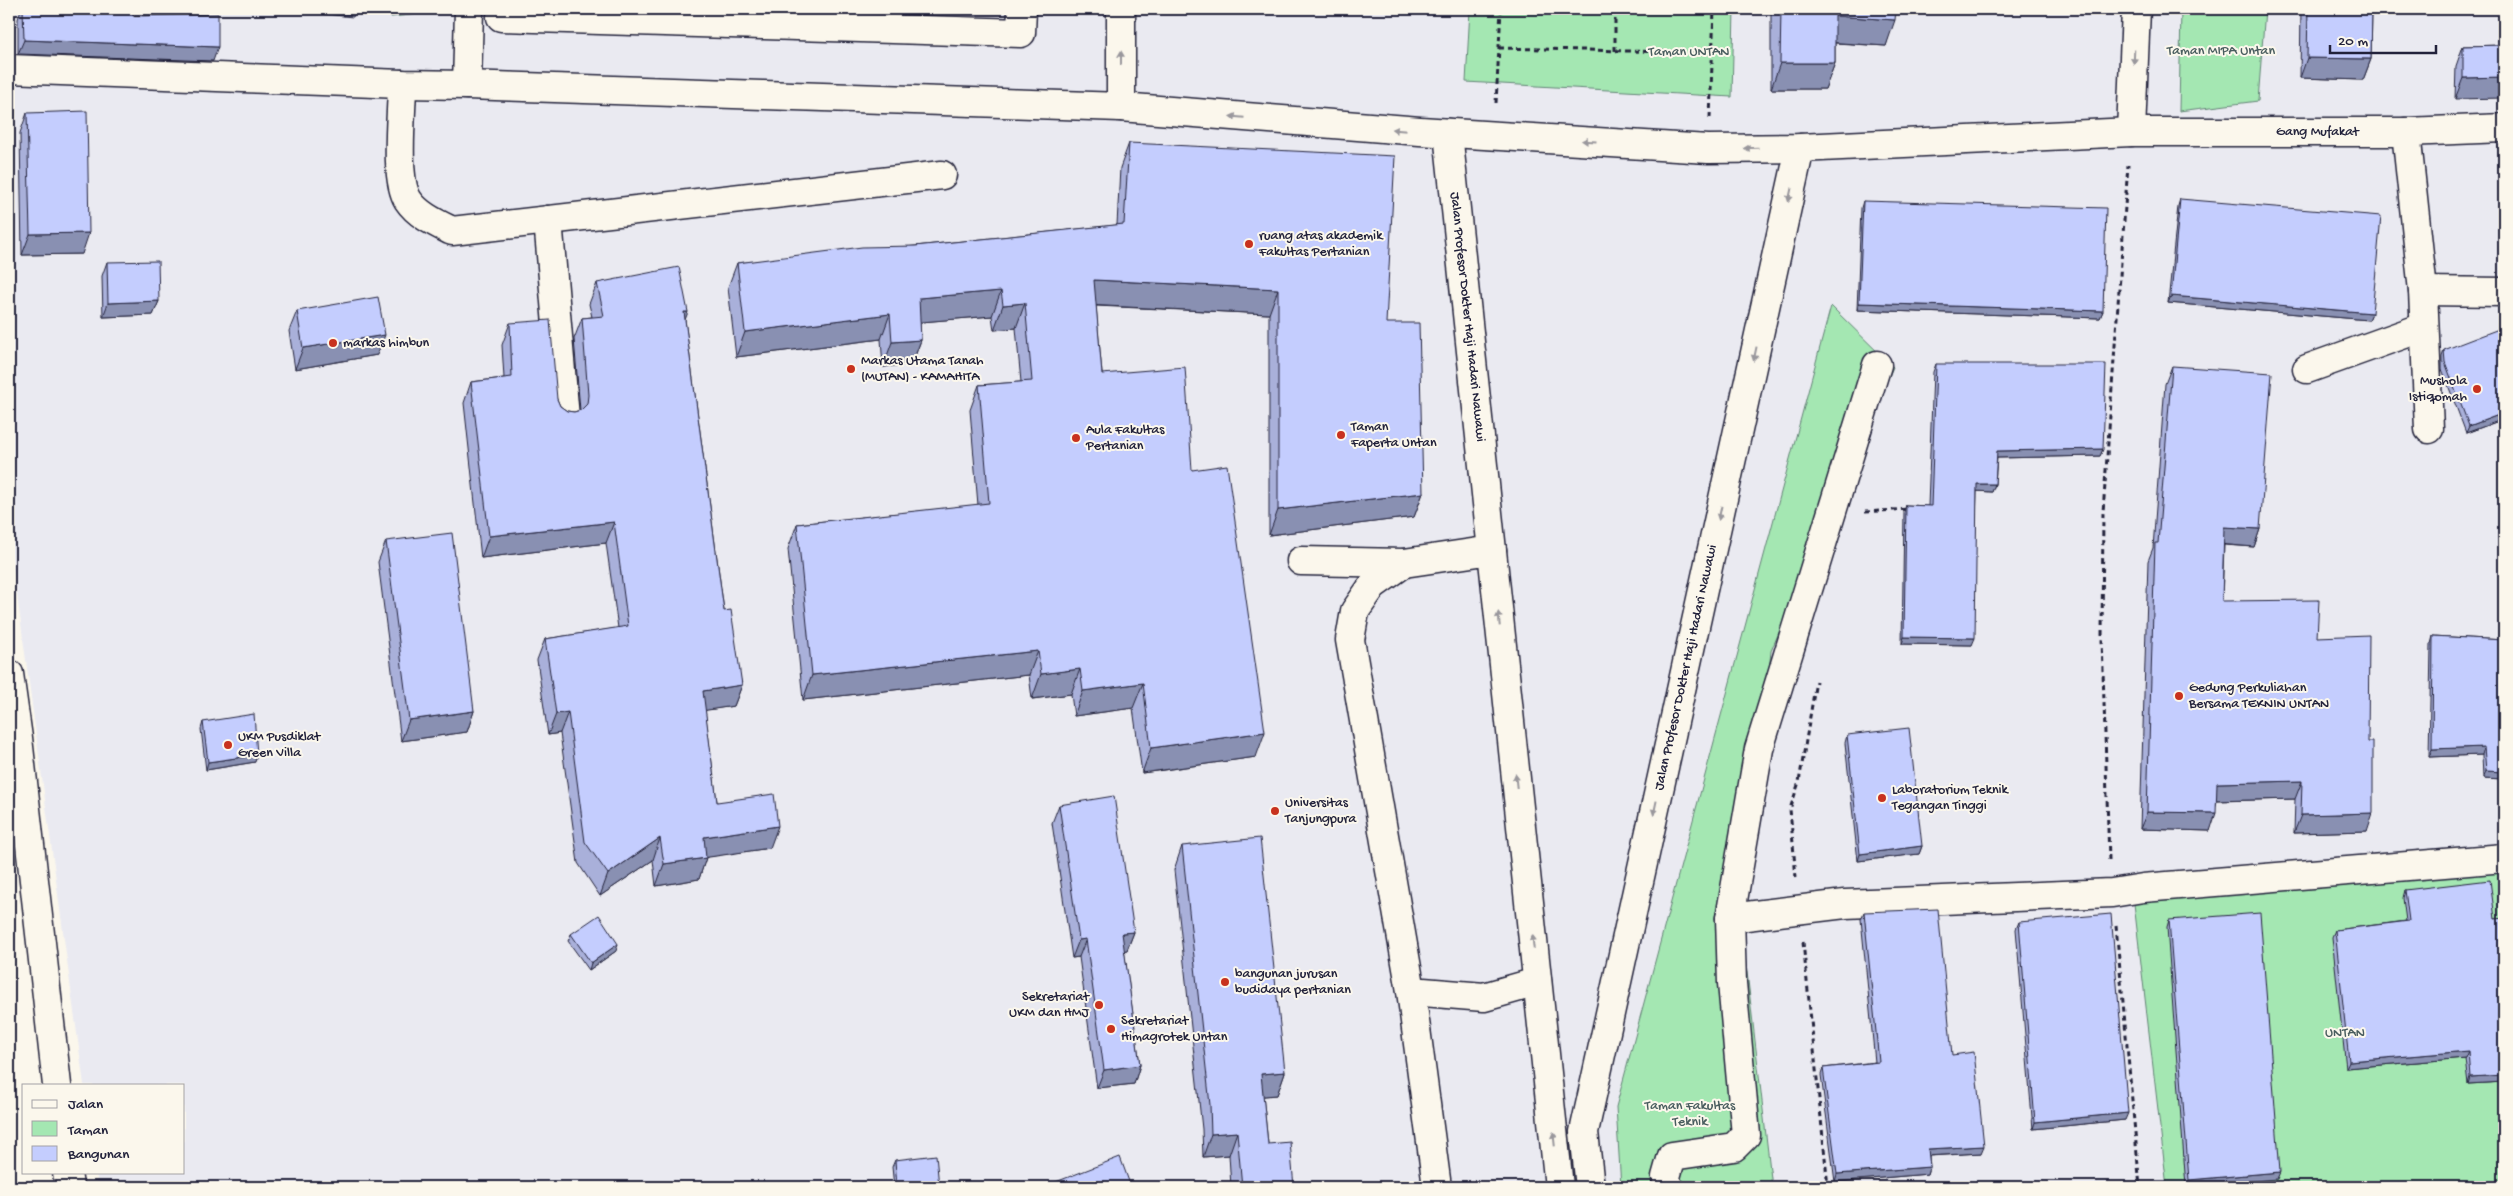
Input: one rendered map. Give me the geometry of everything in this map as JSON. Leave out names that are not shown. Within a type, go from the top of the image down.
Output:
[{"type":"street","points":[[467,85],[469,9]]},
{"type":"street","points":[[501,17],[1021,33],[1022,9]]},
{"type":"street","points":[[1121,9],[1121,107]]},
{"type":"street","points":[[2131,132],[2136,9]]},
{"type":"street","name":"Gang Mufakat","points":[[9,69],[402,84],[1121,107],[1448,133],[1708,149],[1800,148],[2131,132],[2406,132],[2504,128]]},
{"type":"street","points":[[402,84],[400,184],[408,200],[422,215],[452,231],[942,176]]},
{"type":"street","points":[[2406,132],[2423,291],[2430,429]]},
{"type":"street","name":"Jalan Profesor Dokter Haji Hadari Nawawi","points":[[1448,133],[1559,1187]]},
{"type":"street","name":"Jalan Profesor Dokter Haji Hadari Nawawi","points":[[1590,1187],[1584,1132],[1800,148]]},
{"type":"street","points":[[548,220],[566,418]]},
{"type":"street","points":[[2423,291],[2504,292]]},
{"type":"street","points":[[2307,370],[2424,327]]},
{"type":"street","points":[[1668,1187],[1666,1177],[1672,1156],[1734,1146],[1746,1135],[1732,983],[1730,918],[1758,749],[1877,365]]},
{"type":"street","points":[[1301,561],[1404,563],[1492,550]]},
{"type":"street","points":[[1404,563],[1373,585],[1356,611],[1350,640],[1411,991],[1437,1187]]},
{"type":"street","points":[[9,674],[18,738],[57,1084]]},
{"type":"street","points":[[1730,918],[1882,902],[2112,893],[2143,888],[2504,858]]},
{"type":"street","points":[[1411,991],[1484,997],[1537,982]]},
{"type":"street","points":[[67,1174],[69,1187]]},
{"type":"path","points":[[1495,136],[1501,9]]},
{"type":"path","points":[[1614,51],[1614,9],[1620,9]]},
{"type":"path","points":[[1708,149],[1714,9]]},
{"type":"path","points":[[1499,48],[1713,53]]},
{"type":"path","points":[[2131,132],[2103,512],[2102,639],[2110,878],[2140,1187]]},
{"type":"path","points":[[1858,513],[1916,508]]},
{"type":"path","points":[[1817,677],[1800,782],[1790,809],[1828,1187]]},
{"type":"shaded area","name":"Universitas Tanjungpura","points":[[9,9],[2504,9],[2504,1187],[98,1187],[96,1174],[185,1174],[185,1084],[84,1084],[9,536]]},
{"type":"green space","points":[[390,9],[449,9],[449,11],[391,17]]},
{"type":"green space","name":"Taman UNTAN","points":[[1470,9],[1734,9],[1732,97],[1466,82]]},
{"type":"green space","name":"Taman MIPA Untan","points":[[2181,9],[2265,9],[2258,101],[2179,111]]},
{"type":"green space","name":"Taman Fakultas Teknik","points":[[1831,306],[1893,367],[1771,651],[1742,929],[1772,1187],[1621,1187],[1616,1107]]},
{"type":"green space","name":"UNTAN","points":[[2504,866],[2504,1187],[2167,1187],[2133,895]]},
{"type":"building","points":[[23,9],[133,9],[133,16],[218,14],[218,47],[24,40]]},
{"type":"building","points":[[1781,9],[1896,9],[1895,20],[1835,16],[1835,63],[1780,63]]},
{"type":"building","points":[[2308,9],[2372,9],[2371,59],[2307,58]]},
{"type":"building","points":[[2504,45],[2504,77],[2463,78],[2463,46]]},
{"type":"building","points":[[87,111],[89,233],[30,234],[27,113]]},
{"type":"building","points":[[1129,143],[1395,156],[1386,323],[1419,323],[1423,493],[1278,510],[1278,289],[1094,280],[1102,374],[1185,367],[1192,470],[1227,465],[1265,732],[1151,748],[1143,683],[1083,691],[1080,669],[1041,674],[1038,651],[812,675],[797,524],[989,503],[979,385],[1032,381],[1025,303],[1003,305],[1001,291],[919,298],[921,340],[892,342],[890,314],[745,332],[737,263],[862,247],[915,246],[1124,224]]},
{"type":"building","points":[[2180,199],[2381,216],[2372,313],[2171,296]]},
{"type":"building","points":[[1863,201],[2106,208],[2103,311],[1859,303]]},
{"type":"building","points":[[158,261],[159,301],[108,303],[107,262]]},
{"type":"building","points":[[679,267],[688,312],[684,312],[724,611],[731,610],[742,685],[703,691],[717,802],[774,794],[778,826],[704,837],[706,858],[664,864],[660,838],[608,874],[585,842],[568,712],[556,714],[545,639],[628,626],[614,522],[489,536],[471,382],[512,377],[510,323],[550,320],[557,399],[560,406],[567,411],[581,410],[587,404],[588,395],[582,318],[604,316],[597,283]]},
{"type":"building","points":[[378,297],[385,335],[303,348],[297,311]]},
{"type":"building","name":"Mushola Istiqomah","points":[[2504,327],[2504,413],[2469,426],[2445,362],[2444,350]]},
{"type":"building","points":[[1936,364],[2106,364],[2103,449],[1997,451],[1995,484],[1977,484],[1975,638],[1904,637],[1906,505],[1931,506]]},
{"type":"building","points":[[2172,366],[2272,373],[2260,529],[2224,527],[2222,601],[2319,600],[2317,637],[2369,635],[2368,742],[2373,742],[2373,813],[2301,815],[2302,781],[2217,783],[2216,813],[2147,812],[2155,543],[2158,543]]},
{"type":"building","points":[[452,533],[474,711],[409,720],[386,541]]},
{"type":"building","points":[[2433,636],[2504,640],[2504,772],[2486,771],[2484,747],[2432,749]]},
{"type":"building","name":"UKM Pusdiklat Green Villa","points":[[254,714],[257,755],[208,762],[203,722]]},
{"type":"building","name":"Laboratorium Teknik Tegangan Tinggi","points":[[1909,728],[1922,846],[1860,854],[1847,735]]},
{"type":"building","points":[[1114,796],[1134,932],[1122,933],[1140,1065],[1104,1070],[1086,939],[1079,940],[1059,805]]},
{"type":"building","name":"bangunan jurusan budidaya pertanian","points":[[1260,838],[1285,1072],[1261,1074],[1268,1144],[1290,1142],[1294,1187],[1242,1187],[1237,1132],[1211,1134],[1210,1105],[1182,846]]},
{"type":"building","points":[[2490,880],[2495,919],[2504,918],[2504,1075],[2470,1077],[2468,1051],[2349,1061],[2335,930],[2409,921],[2405,890]]},
{"type":"building","points":[[1938,909],[1952,1055],[1974,1052],[1984,1146],[1928,1149],[1930,1167],[1837,1174],[1823,1068],[1879,1062],[1864,912]]},
{"type":"building","points":[[2260,913],[2280,1172],[2189,1180],[2169,920]]},
{"type":"building","points":[[2111,914],[2128,1113],[2035,1122],[2019,922]]},
{"type":"building","points":[[599,915],[618,944],[591,963],[571,934]]},
{"type":"building","points":[[936,1155],[939,1186],[897,1187],[895,1160]]},
{"type":"building","points":[[1120,1157],[1131,1187],[1049,1187],[1048,1185]]},
{"type":"place","name":"ruang atas akademik Fakultas Pertanian","points":[[1249,244]]},
{"type":"place","name":"markas himbun","points":[[333,343]]},
{"type":"place","name":"Markas Utama Tanah (MUTAN) - KAMAHITA","points":[[851,369]]},
{"type":"place","name":"Mushola Istiqomah","points":[[2477,389]]},
{"type":"place","name":"Taman Faperta Untan","points":[[1341,435]]},
{"type":"place","name":"Aula Fakultas Pertanian","points":[[1076,438]]},
{"type":"place","name":"Gedung Perkuliahan Bersama TEKNIN UNTAN","points":[[2179,696]]},
{"type":"place","name":"UKM Pusdiklat Green Villa","points":[[228,745]]},
{"type":"place","name":"Laboratorium Teknik Tegangan Tinggi","points":[[1882,798]]},
{"type":"place","name":"Universitas Tanjungpura","points":[[1275,811]]},
{"type":"place","name":"bangunan jurusan budidaya pertanian","points":[[1225,982]]},
{"type":"place","name":"Sekretariat UKM dan HMJ","points":[[1099,1005]]},
{"type":"place","name":"Sekretariat Himagrotek Untan","points":[[1111,1029]]}]
